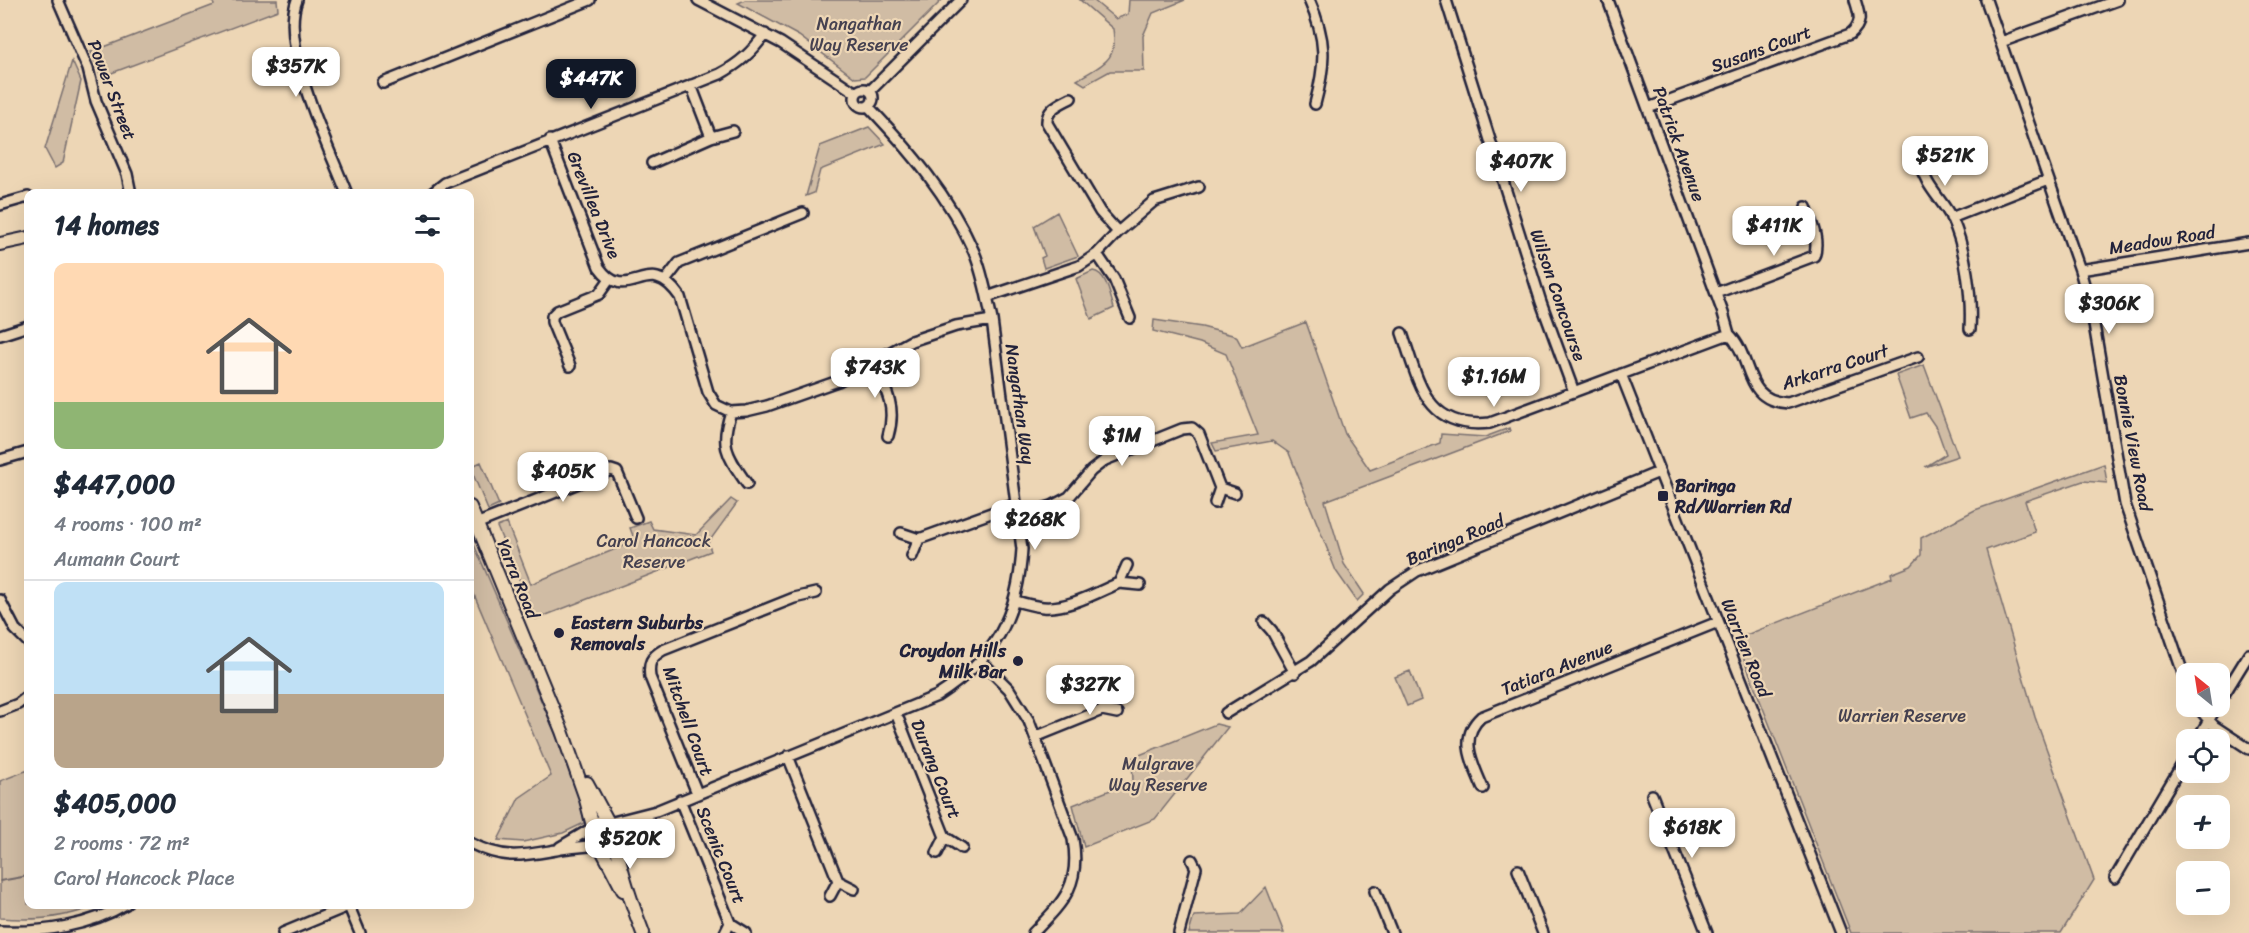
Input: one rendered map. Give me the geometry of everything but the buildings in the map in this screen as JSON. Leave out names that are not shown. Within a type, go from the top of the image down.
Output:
[{"type":"main road","points":[[0,244],[24,239]]},
{"type":"main road","name":"Yarra Road","points":[[474,518],[561,731],[585,796],[593,827]]},
{"type":"main road","name":"Yarra Road","points":[[561,731],[608,822]]},
{"type":"main road","points":[[633,909],[618,856],[614,828],[608,822],[598,822],[593,827],[592,840],[599,845],[643,933]]},
{"type":"main road","points":[[599,845],[611,843],[615,836]]},
{"type":"street","name":"Power Street","points":[[58,0],[87,69],[96,101],[127,174],[130,189]]},
{"type":"street","points":[[297,0],[292,20],[297,62],[345,189]]},
{"type":"street","points":[[383,83],[590,0]]},
{"type":"street","points":[[698,0],[765,34],[856,93]]},
{"type":"street","points":[[870,91],[961,0]]},
{"type":"street","points":[[1309,0],[1323,41],[1324,72],[1315,104]]},
{"type":"street","name":"Patrick Avenue","points":[[1608,0],[1729,334]]},
{"type":"street","name":"Susans Court","points":[[1648,108],[1850,34],[1858,27],[1860,19],[1855,0]]},
{"type":"street","name":"Bonnie View Road","points":[[1986,0],[2080,270],[2092,313],[2125,504],[2179,663]]},
{"type":"street","points":[[2001,42],[2118,0]]},
{"type":"street","name":"Wilson Concourse","points":[[1449,1],[1541,302],[1574,392]]},
{"type":"street","points":[[437,189],[445,183],[550,140],[720,74],[751,54],[765,34]]},
{"type":"street","points":[[691,85],[711,137]]},
{"type":"street","points":[[862,89],[870,91],[873,99],[868,106],[863,107],[858,104],[855,99],[856,93],[862,89]]},
{"type":"street","points":[[1071,98],[1051,110],[1047,118],[1049,129],[1100,212],[1118,232]]},
{"type":"street","name":"Nangathan Way","points":[[615,836],[656,811],[680,800],[937,696],[962,679],[981,661],[1000,635],[1015,601],[1022,549],[992,320],[975,255],[955,214],[934,181],[868,106]]},
{"type":"street","points":[[652,163],[711,137],[733,131]]},
{"type":"street","name":"Grevillea Drive","points":[[550,140],[599,267],[609,280]]},
{"type":"street","points":[[1920,163],[1932,193],[1951,218],[1960,243],[1971,309],[1970,329]]},
{"type":"street","points":[[1951,218],[2048,180]]},
{"type":"street","points":[[987,297],[1079,266],[1097,254],[1118,232],[1154,201],[1199,187]]},
{"type":"street","points":[[0,205],[24,198]]},
{"type":"street","points":[[1716,293],[1814,256],[1817,249],[1816,240],[1806,207]]},
{"type":"street","points":[[665,281],[679,263],[802,213]]},
{"type":"street","name":"Meadow Road","points":[[2080,270],[2249,243]]},
{"type":"street","points":[[1097,254],[1114,279],[1130,318]]},
{"type":"street","points":[[570,366],[552,322],[552,316],[557,311],[599,294],[609,280],[627,284],[647,277],[658,277],[673,287],[680,297],[708,392],[716,405],[731,412],[746,411],[796,397],[838,381],[911,341],[931,333],[992,320]]},
{"type":"street","points":[[0,335],[24,327]]},
{"type":"street","points":[[1402,333],[1427,400],[1439,413],[1455,422],[1472,425],[1490,423],[1729,334]]},
{"type":"street","name":"Arkarra Court","points":[[1729,334],[1738,345],[1755,388],[1763,396],[1780,403],[1788,403],[1918,357]]},
{"type":"street","points":[[872,362],[892,408],[892,421],[888,436]]},
{"type":"street","name":"Warrien Road","points":[[1621,374],[1841,933]]},
{"type":"street","points":[[731,412],[724,437],[726,448],[747,484]]},
{"type":"street","points":[[1017,517],[1052,506],[1069,497],[1091,471],[1104,460],[1182,429],[1192,428],[1199,434],[1220,488],[1215,503]]},
{"type":"street","points":[[0,460],[24,453]]},
{"type":"street","points":[[476,524],[610,470],[616,472],[636,518]]},
{"type":"street","name":"Baringa Road","points":[[1226,713],[1295,673],[1329,646],[1390,589],[1417,571],[1659,472]]},
{"type":"street","points":[[1220,488],[1235,493]]},
{"type":"street","points":[[901,533],[920,539],[1016,504]]},
{"type":"street","points":[[912,556],[920,539]]},
{"type":"street","points":[[1119,583],[1127,565]]},
{"type":"street","points":[[1015,601],[1045,607],[1057,606],[1119,583],[1140,585]]},
{"type":"street","name":"Mitchell Court","points":[[698,793],[650,677],[649,669],[652,658],[663,650],[761,611],[794,598],[816,593]]},
{"type":"street","points":[[0,600],[15,629],[24,638]]},
{"type":"street","points":[[1264,622],[1272,631],[1295,673]]},
{"type":"street","name":"Tatiara Avenue","points":[[1483,788],[1468,746],[1468,734],[1474,723],[1481,717],[1718,622]]},
{"type":"street","points":[[2230,685],[2249,654]]},
{"type":"street","points":[[981,661],[1000,679],[1015,698],[1035,737],[1067,820],[1076,858],[1073,876],[1059,908],[1032,933]]},
{"type":"street","points":[[1102,710],[1108,697]]},
{"type":"street","points":[[0,711],[24,699]]},
{"type":"street","points":[[1035,737],[1102,710],[1117,713]]},
{"type":"street","name":"Durang Court","points":[[896,713],[945,837],[962,848]]},
{"type":"street","points":[[2206,717],[2214,726],[2249,749]]},
{"type":"street","points":[[2203,729],[2210,717]]},
{"type":"street","points":[[788,756],[838,881],[854,889]]},
{"type":"street","points":[[2115,878],[2176,775]]},
{"type":"street","points":[[1652,795],[1707,933]]},
{"type":"street","name":"Scenic Court","points":[[680,800],[730,923],[746,933]]},
{"type":"street","name":"Nangathan Way","points":[[608,822],[656,811]]},
{"type":"street","points":[[555,850],[593,827]]},
{"type":"street","name":"Durang Court","points":[[937,853],[945,837]]},
{"type":"street","points":[[474,845],[501,855],[525,856],[599,845]]},
{"type":"street","points":[[1179,933],[1196,868],[1191,860]]},
{"type":"street","points":[[1518,870],[1543,933]]},
{"type":"street","points":[[830,896],[838,881]]},
{"type":"street","points":[[1375,891],[1392,933]]},
{"type":"street","points":[[0,931],[36,933],[91,925],[118,909]]},
{"type":"street","points":[[283,933],[339,909]]},
{"type":"street","points":[[350,909],[360,933]]},
{"type":"street","name":"Scenic Court","points":[[725,933],[730,923]]},
{"type":"green space","points":[[212,0],[277,0],[278,10],[101,77],[91,52],[214,5]]},
{"type":"green space","name":"Nangathan Way Reserve","points":[[745,0],[942,0],[865,77],[855,78],[799,36],[738,3]]},
{"type":"green space","points":[[1080,0],[1093,0],[1116,19],[1128,14],[1129,0],[1185,0],[1153,13],[1143,36],[1144,71],[1110,71],[1085,85],[1077,80],[1106,61],[1113,49],[1114,40],[1113,29]]},
{"type":"green space","points":[[72,61],[81,81],[63,163],[55,168],[45,149]]},
{"type":"green space","points":[[869,127],[885,144],[820,170],[814,193],[806,196],[820,146]]},
{"type":"green space","points":[[1057,212],[1078,256],[1044,268],[1041,258],[1045,256],[1034,226]]},
{"type":"green space","points":[[1093,271],[1105,280],[1114,308],[1091,319],[1076,279]]},
{"type":"green space","points":[[1154,320],[1202,327],[1236,336],[1242,347],[1306,322],[1345,434],[1370,470],[1440,443],[1441,434],[1485,437],[1509,428],[1510,431],[1325,501],[1344,564],[1364,594],[1357,601],[1336,571],[1289,453],[1272,441],[1216,451],[1212,443],[1258,435],[1226,354],[1200,343],[1153,331]]},
{"type":"green space","points":[[1924,365],[1958,456],[1925,467],[1946,454],[1937,429],[1926,413],[1911,418],[1896,375]]},
{"type":"green space","points":[[481,462],[499,505],[488,510],[474,477],[474,465]]},
{"type":"green space","name":"Warrien Reserve","points":[[2104,464],[2107,483],[2083,481],[2025,501],[2035,532],[1986,550],[2035,717],[2094,880],[2061,933],[1851,933],[1736,639],[1892,578],[1891,574],[1911,566],[1921,555],[1921,538],[1975,510]]},
{"type":"green space","name":"Carol Hancock Reserve","points":[[731,499],[737,503],[708,543],[711,551],[536,619],[497,527],[507,523],[531,584],[635,541],[630,528],[649,521],[653,529],[696,535]]},
{"type":"green space","points":[[474,544],[570,768],[580,799],[584,823],[563,833],[523,842],[498,840],[519,798],[551,776],[474,594]]},
{"type":"green space","points":[[1410,671],[1421,700],[1407,706],[1395,677]]},
{"type":"green space","name":"Mulgrave Way Reserve","points":[[1216,724],[1228,727],[1155,819],[1084,847],[1073,805],[1133,781],[1132,758]]},
{"type":"green space","points":[[24,772],[24,909],[86,909],[50,918],[0,918],[0,781]]},
{"type":"green space","points":[[1266,887],[1284,933],[1189,933],[1194,916],[1240,914]]},
{"type":"waterway","points":[[0,881],[24,877]]},
{"type":"place","name":"Baringa Rd/Warrien Rd","points":[[1663,496]]},
{"type":"place","name":"Eastern Suburbs Removals","points":[[559,633]]},
{"type":"place","name":"Croydon Hills Milk Bar","points":[[1018,661]]}]
